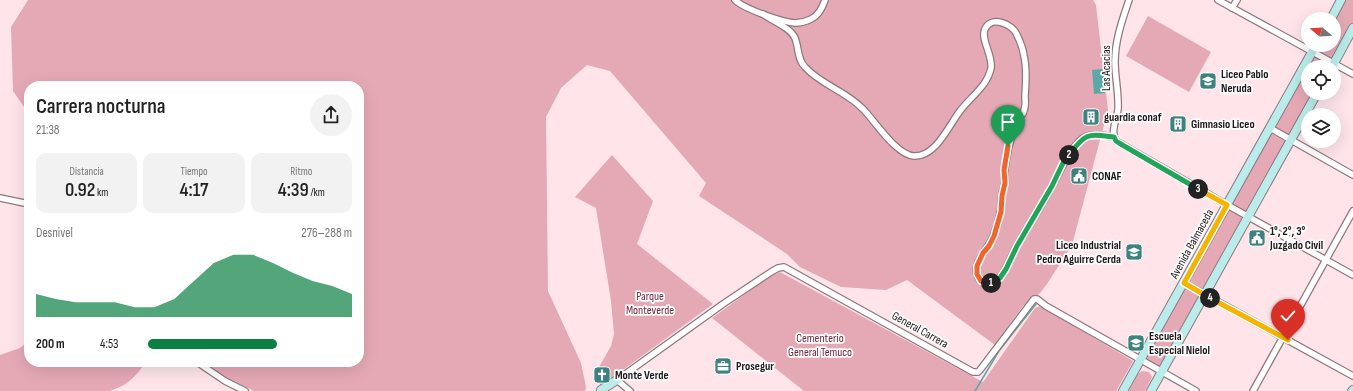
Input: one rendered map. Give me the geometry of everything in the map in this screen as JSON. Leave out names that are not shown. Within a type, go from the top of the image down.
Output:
[{"type":"main road","points":[[1335,12],[1341,0]]},
{"type":"main road","points":[[1336,60],[1353,28]]},
{"type":"main road","name":"Avenida Balmaceda","points":[[1123,391],[1312,52]]},
{"type":"main road","points":[[1151,391],[1314,100]]},
{"type":"main road","points":[[601,390],[616,380]]},
{"type":"street","points":[[735,0],[741,5],[763,14],[795,22],[810,20],[817,15],[822,9],[825,0]]},
{"type":"street","name":"Las Acacias","points":[[1114,137],[1113,129],[1118,107],[1115,62],[1116,42],[1119,28],[1129,0]]},
{"type":"street","points":[[1218,0],[1301,42]]},
{"type":"street","points":[[1232,8],[1237,0]]},
{"type":"street","points":[[763,14],[786,29],[794,37],[798,55],[801,63],[806,69],[851,98],[862,107],[887,138],[906,154],[914,156],[922,155],[934,148],[960,110],[986,82],[991,67],[990,55],[984,36],[987,26],[998,22],[1006,23],[1016,32],[1024,54],[1026,76],[1024,109],[1008,146],[1004,170],[1005,183],[1001,212],[994,236],[977,266],[977,274],[981,281],[986,283],[994,282],[1000,278],[1052,186],[1064,161],[1083,138],[1095,134],[1114,137],[1119,143],[1227,205],[1353,274]]},
{"type":"street","points":[[1318,52],[1327,60]]},
{"type":"street","points":[[1341,69],[1353,74]]},
{"type":"street","points":[[1270,128],[1353,175]]},
{"type":"street","points":[[0,198],[24,203]]},
{"type":"street","points":[[1253,391],[1353,210]]},
{"type":"street","name":"General Carrera","points":[[616,380],[723,304],[781,267],[787,268],[975,372],[980,370],[1034,299],[1037,299],[1046,306],[1196,391]]},
{"type":"street","points":[[1184,283],[1353,376]]},
{"type":"street","points":[[204,367],[225,381],[245,391]]},
{"type":"street","points":[[616,380],[630,391]]},
{"type":"green space","points":[[28,0],[1093,0],[1096,5],[1108,110],[1072,245],[1047,284],[1040,293],[1023,306],[995,345],[907,280],[886,290],[841,287],[800,267],[787,254],[699,196],[706,183],[610,71],[587,65],[561,88],[546,117],[548,291],[581,363],[586,387],[585,391],[254,391],[227,378],[210,367],[364,367],[364,81],[24,81],[24,107],[13,91],[11,27]]},
{"type":"green space","points":[[1343,0],[1353,0],[1353,25],[1341,48],[1341,12],[1337,12]]},
{"type":"green space","points":[[1148,16],[1211,52],[1189,92],[1126,56]]},
{"type":"green space","points":[[1317,52],[1339,52],[1335,60]]},
{"type":"green space","points":[[1313,55],[1323,60],[1310,60]]},
{"type":"green space","points":[[1301,77],[1301,100],[1311,100],[1306,108],[1301,108],[1301,118],[1290,137],[1273,128]]},
{"type":"green space","points":[[1271,133],[1287,142],[1247,213],[1231,204]]},
{"type":"green space","name":"Parque Monteverde","points":[[612,155],[653,201],[637,244],[713,304],[601,386],[595,374],[611,346],[614,334],[611,301],[596,208],[575,197]]},
{"type":"green space","points":[[1228,209],[1244,218],[1205,291],[1188,282]]},
{"type":"green space","name":"Cementerio General Temuco","points":[[780,272],[983,382],[1035,308],[1040,306],[1133,361],[1116,391],[804,391],[712,318],[769,277]]},
{"type":"green space","points":[[1184,287],[1202,296],[1160,368],[1144,359]]},
{"type":"green space","points":[[24,345],[24,367],[142,367],[129,381],[110,391],[0,391],[0,355],[20,348]]},
{"type":"green space","points":[[1142,371],[1149,372],[1152,377],[1145,391],[1129,391],[1138,374]]},
{"type":"water","points":[[1103,69],[1105,93],[1094,94],[1092,70]]},
{"type":"waterway","points":[[975,391],[999,351],[1036,304]]},
{"type":"place","name":"Liceo Pablo Neruda","points":[[1208,81]]},
{"type":"place","name":"guardia conaf","points":[[1091,117]]},
{"type":"place","name":"Gimnasio Liceo","points":[[1178,124]]},
{"type":"place","name":"CONAF","points":[[1079,176]]},
{"type":"place","name":"1°, 2°, 3° Juzgado Civil","points":[[1257,238]]},
{"type":"place","name":"Liceo Industrial Pedro Aguirre Cerda","points":[[1134,252]]},
{"type":"place","name":"Escuela Especial Nielol","points":[[1136,343]]},
{"type":"place","name":"Prosegur","points":[[723,366]]},
{"type":"place","name":"Monte Verde","points":[[602,375]]},
{"type":"route","points":[[1008,146],[1004,170],[1005,183],[1001,212],[994,236],[977,266],[977,274],[981,281],[986,283],[994,282],[1000,278],[1052,186],[1064,161],[1079,142],[1083,138],[1095,134],[1114,137],[1119,143],[1227,205],[1184,283],[1288,340]]}]
